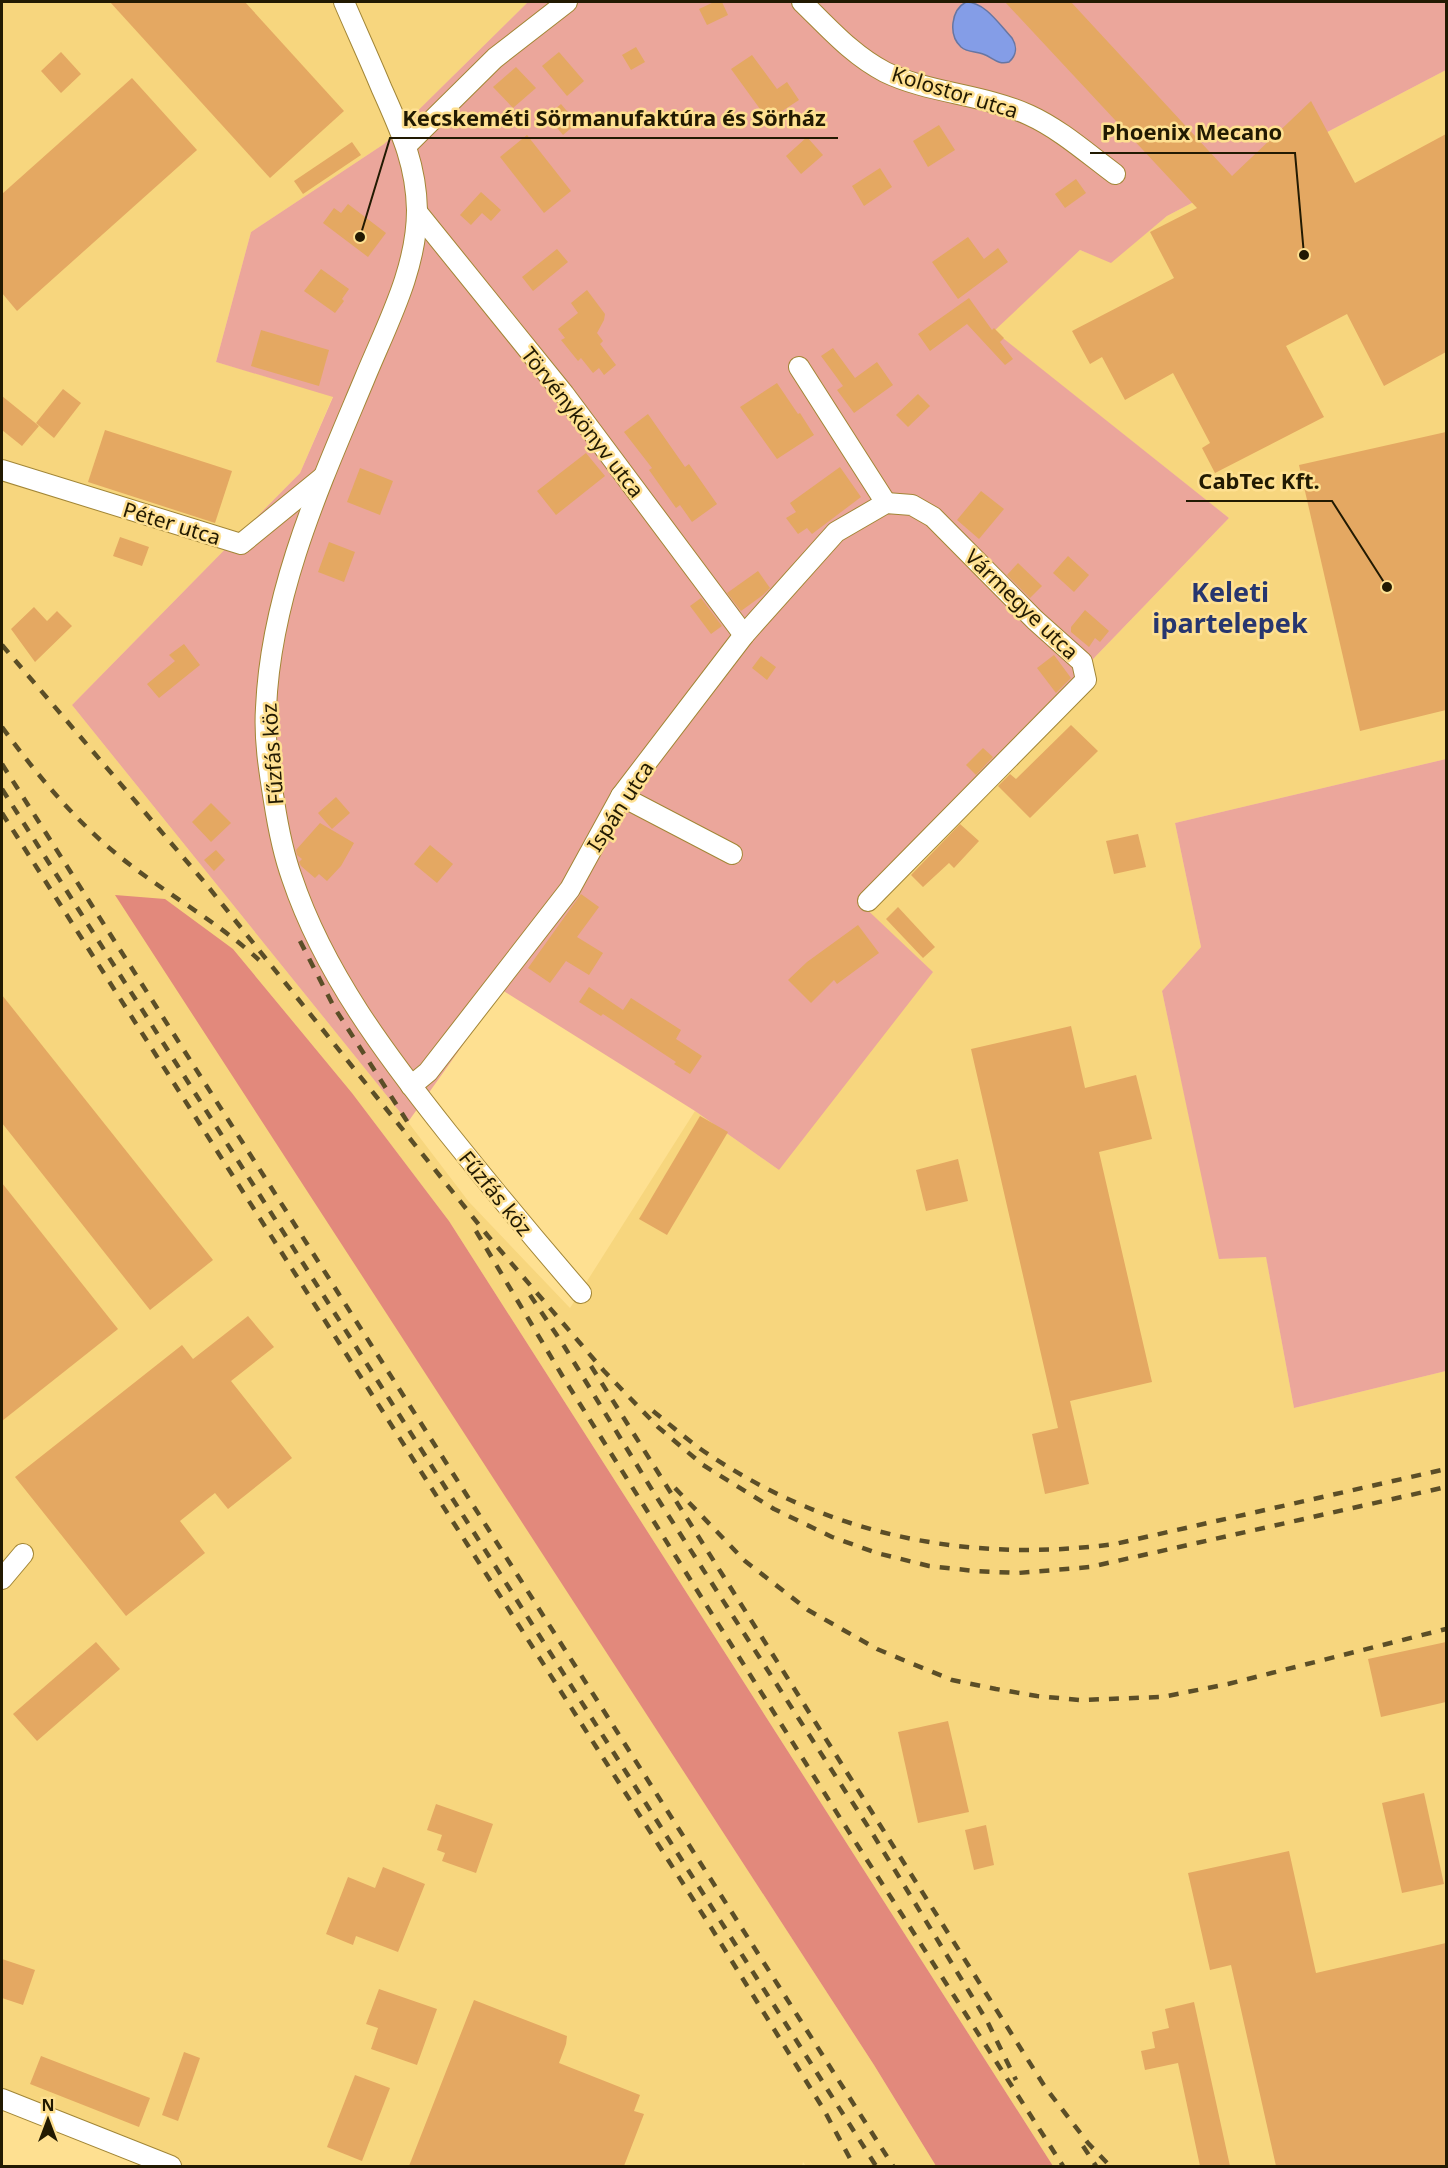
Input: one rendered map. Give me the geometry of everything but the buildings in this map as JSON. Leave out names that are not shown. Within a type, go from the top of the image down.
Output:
[{"type":"street","name":"Fűzfás köz","points":[[344,2],[407,145],[415,186],[417,212],[415,237],[404,283],[324,477],[290,570],[272,650],[266,710],[270,780],[282,845],[291,877],[307,916],[342,985],[411,1086],[514,1216],[581,1293]]},
{"type":"street","points":[[407,145],[495,58],[567,2]]},
{"type":"street","name":"Kolostor utca","points":[[802,2],[845,45],[886,72],[917,83],[986,99],[1030,116],[1060,134],[1115,174]]},
{"type":"street","name":"Törvénykönyv utca","points":[[417,212],[564,394],[744,635]]},
{"type":"street","points":[[799,367],[886,503]]},
{"type":"street","name":"Péter utca","points":[[2,470],[242,544],[324,477]]},
{"type":"street","name":"Ispán utca","points":[[411,1086],[428,1072],[570,889],[621,796],[744,635],[836,532],[886,503]]},
{"type":"street","name":"Vármegye utca","points":[[868,901],[1086,680],[1082,662],[1035,620],[933,517],[912,505],[886,503]]},
{"type":"street","points":[[621,796],[732,854]]},
{"type":"street","points":[[2,1579],[23,1554]]},
{"type":"street","points":[[2,2099],[171,2166]]},
{"type":"shaded area","points":[[2,2],[528,2],[384,144],[251,232],[216,362],[333,396],[300,473],[72,705],[408,1122],[469,1202],[570,1308],[695,1111],[779,1170],[859,902],[1229,518],[993,331],[1080,250],[1111,262],[1167,216],[1446,70],[1446,759],[1175,823],[1201,947],[1162,991],[1220,1259],[1266,1256],[1294,1408],[1446,1371],[1446,2166],[1053,2166],[449,1221],[352,1093],[233,949],[116,895],[874,2065],[936,2166],[806,2166],[803,2162],[802,2166],[173,2166],[2,2096]]},
{"type":"shaded area","points":[[528,2],[1446,2],[1446,70],[1167,216],[1111,263],[1080,250],[994,331],[1229,518],[859,902],[933,972],[779,1170],[695,1111],[502,990],[408,1122],[72,705],[300,473],[333,397],[216,362],[251,232],[384,144]]},
{"type":"shaded area","points":[[1446,759],[1446,1371],[1294,1408],[1266,1257],[1219,1259],[1162,991],[1201,947],[1175,823]]},
{"type":"shaded area","points":[[115,895],[165,899],[233,949],[352,1093],[449,1221],[1053,2166],[936,2166],[874,2065]]},
{"type":"water","points":[[966,2],[985,10],[1012,38],[1015,50],[1009,62],[998,62],[983,54],[966,50],[957,42],[953,30],[954,17]]},
{"type":"railway","points":[[2,645],[206,884],[488,1236],[604,1371],[658,1427],[703,1465],[774,1509],[832,1537],[877,1553],[929,1566],[1018,1573],[1090,1567],[1446,1487]]},
{"type":"railway","points":[[2,727],[46,784],[96,836],[133,867],[213,923],[259,960]]},
{"type":"railway","points":[[2,764],[893,2166]]},
{"type":"railway","points":[[2,789],[876,2166]]},
{"type":"railway","points":[[2,813],[712,1929],[824,2110],[854,2166]]},
{"type":"railway","points":[[300,941],[334,1007],[412,1129]]},
{"type":"railway","points":[[476,1231],[563,1377],[842,1821],[1063,2166]]},
{"type":"railway","points":[[530,1295],[874,1836],[987,2021],[1016,2080]]},
{"type":"railway","points":[[591,1366],[1045,2087],[1088,2143],[1110,2166]]},
{"type":"railway","points":[[653,1411],[714,1458],[760,1485],[808,1507],[856,1525],[906,1538],[957,1546],[1009,1550],[1062,1549],[1115,1544],[1446,1469]]},
{"type":"railway","points":[[675,1488],[745,1561],[808,1610],[877,1649],[952,1680],[996,1689],[1079,1700],[1162,1697],[1228,1684],[1446,1629]]},
{"type":"railway","points":[[1083,2146],[1096,2166]]},
{"type":"place","name":"Kecskeméti Sörmanufaktúra és Sörház","points":[[360,237]]},
{"type":"place","name":"Phoenix Mecano","points":[[1304,255]]},
{"type":"place","name":"CabTec Kft.","points":[[1387,587]]},
{"type":"district","name":"Keleti ipartelepek","points":[[1230,606]]}]
